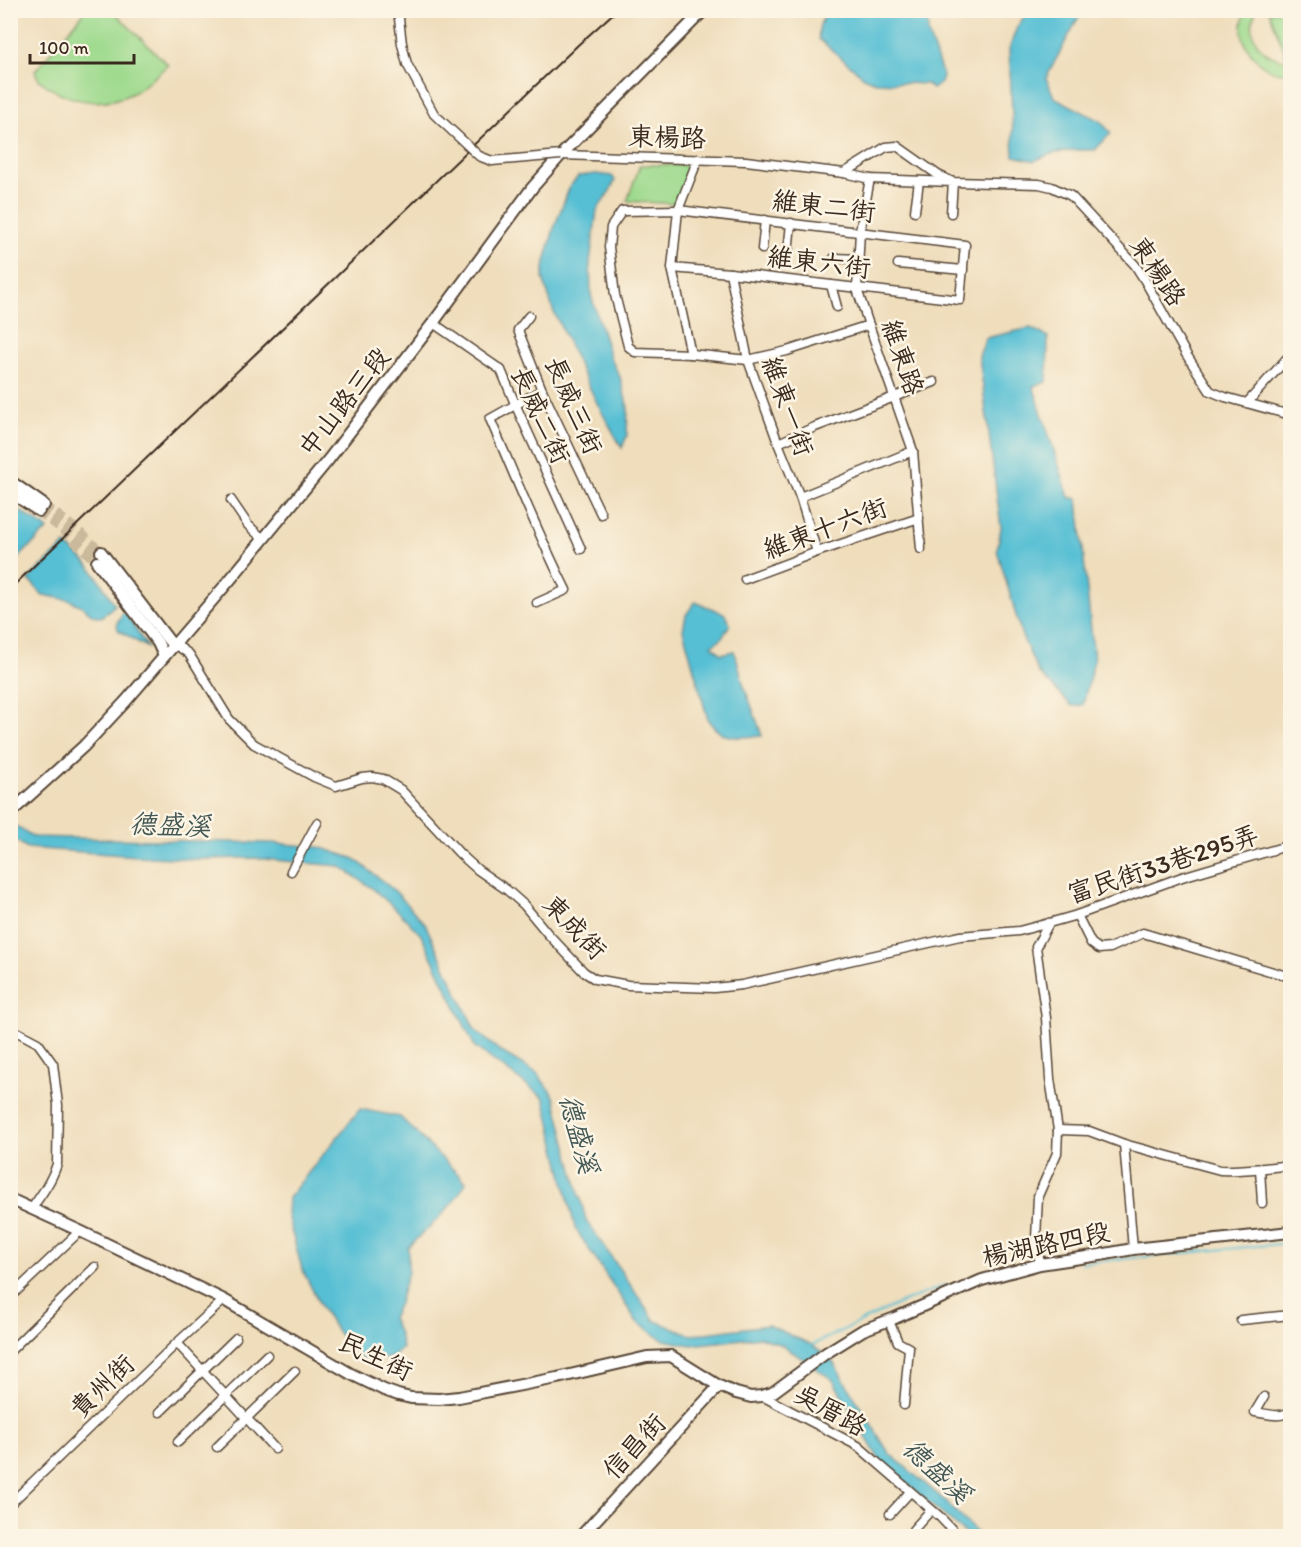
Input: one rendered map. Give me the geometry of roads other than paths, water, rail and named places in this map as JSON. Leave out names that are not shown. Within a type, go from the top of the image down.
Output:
[{"type":"street","name":"東楊路","points":[[398,10],[407,64],[434,114],[479,156],[492,161],[561,155],[746,161],[844,172],[870,179],[1039,184],[1052,187],[1071,196],[1135,265],[1210,391],[1290,415]]},
{"type":"street","name":"中山路三段","points":[[10,813],[108,722],[229,581],[329,459],[532,188],[561,155],[704,10]]},
{"type":"street","name":"東楊路","points":[[844,172],[886,147],[897,146],[938,175],[953,182]]},
{"type":"street","points":[[698,159],[678,210],[672,268],[691,354],[748,360],[787,351],[869,326]]},
{"type":"street","name":"維東路","points":[[870,179],[860,231],[858,289],[913,451],[921,549]]},
{"type":"street","points":[[915,211],[919,181]]},
{"type":"street","points":[[951,213],[953,182]]},
{"type":"street","name":"維東二街","points":[[691,354],[635,352],[628,346],[615,295],[609,247],[611,227],[622,211],[678,210],[965,245],[960,300]]},
{"type":"street","points":[[762,249],[765,220]]},
{"type":"street","points":[[788,253],[791,223]]},
{"type":"street","points":[[834,258],[859,260]]},
{"type":"street","points":[[898,264],[963,270]]},
{"type":"street","name":"維東六街","points":[[672,268],[960,300]]},
{"type":"street","name":"維東一街","points":[[730,273],[748,360],[800,497],[817,552]]},
{"type":"street","points":[[831,285],[837,307]]},
{"type":"street","name":"長威三街","points":[[529,316],[518,330],[542,390],[601,514]]},
{"type":"street","name":"長威二街","points":[[433,323],[501,370],[581,549]]},
{"type":"street","points":[[1247,403],[1290,355]]},
{"type":"street","points":[[778,443],[934,382]]},
{"type":"street","points":[[537,603],[566,590],[490,419],[542,390]]},
{"type":"street","points":[[800,497],[913,451]]},
{"type":"street","points":[[10,481],[42,508],[10,492]]},
{"type":"street","points":[[231,500],[248,525],[263,539]]},
{"type":"street","name":"維東十六街","points":[[746,579],[817,552],[919,518]]},
{"type":"street","points":[[164,656],[158,643],[99,557],[173,646]]},
{"type":"street","name":"東成街","points":[[173,646],[189,654],[229,719],[254,744],[314,777],[336,786],[372,777],[382,779],[401,790],[460,854],[524,905],[584,972],[595,979],[639,986],[714,988],[742,985],[960,936],[1019,930],[1049,923]]},
{"type":"street","points":[[293,868],[314,827]]},
{"type":"street","name":"富民街33巷295弄","points":[[1049,923],[1182,877],[1290,845]]},
{"type":"street","points":[[1077,915],[1091,943],[1099,950],[1110,948],[1143,933],[1290,977]]},
{"type":"street","points":[[1040,1264],[1036,1239],[1038,1196],[1058,1153],[1058,1130],[1050,1079],[1046,1018],[1036,947],[1049,923]]},
{"type":"street","points":[[10,1028],[38,1043],[53,1064],[56,1078],[57,1164],[50,1182],[32,1208]]},
{"type":"street","points":[[1058,1130],[1089,1131],[1124,1144],[1220,1170],[1236,1171],[1290,1165]]},
{"type":"street","points":[[1124,1144],[1133,1249]]},
{"type":"street","points":[[1260,1169],[1262,1203]]},
{"type":"street","name":"民生街","points":[[10,1199],[224,1300],[351,1374],[384,1390],[411,1398],[439,1399],[479,1394],[647,1357],[671,1356],[719,1386],[751,1397],[762,1396]]},
{"type":"street","points":[[10,1297],[80,1231]]},
{"type":"street","name":"楊湖路四段","points":[[762,1396],[772,1393],[808,1365],[863,1330],[982,1280],[1040,1264],[1133,1249],[1290,1232]]},
{"type":"street","points":[[10,1351],[95,1268]]},
{"type":"street","name":"貴州街","points":[[10,1504],[224,1300]]},
{"type":"street","points":[[1241,1320],[1290,1315]]},
{"type":"street","points":[[889,1321],[897,1342],[909,1348],[904,1405]]},
{"type":"street","points":[[160,1412],[236,1338]]},
{"type":"street","points":[[177,1343],[275,1449]]},
{"type":"street","points":[[178,1442],[267,1355]]},
{"type":"street","points":[[217,1447],[295,1371]]},
{"type":"street","name":"信昌街","points":[[582,1536],[719,1386]]},
{"type":"street","name":"吳厝路","points":[[762,1396],[858,1446],[958,1536]]},
{"type":"street","points":[[1264,1397],[1255,1412],[1278,1416],[1290,1412]]},
{"type":"street","points":[[890,1514],[910,1492]]},
{"type":"street","points":[[913,1530],[931,1510]]},
{"type":"water","points":[[827,11],[927,11],[928,33],[943,76],[941,83],[932,89],[927,84],[876,82],[865,78],[819,39],[819,28]]},
{"type":"water","points":[[1028,11],[1082,11],[1046,78],[1054,97],[1100,121],[1111,133],[1095,150],[1050,154],[1034,161],[1014,156],[1009,49],[1017,27]]},
{"type":"water","points":[[596,174],[612,176],[615,180],[597,210],[590,262],[591,295],[610,357],[620,377],[628,408],[627,435],[622,448],[578,364],[553,310],[543,278],[554,228],[570,186],[579,176]]},
{"type":"water","points":[[1030,328],[1048,337],[1047,382],[1033,386],[1069,497],[1078,499],[1094,660],[1083,705],[1072,706],[1038,672],[1022,636],[997,550],[1001,528],[979,356],[986,338]]},
{"type":"water","points":[[11,505],[48,529],[11,565]]},
{"type":"water","points":[[65,545],[87,564],[115,605],[101,617],[93,615],[69,600],[43,595],[28,579]]},
{"type":"water","points":[[695,602],[724,613],[730,624],[722,638],[712,645],[721,654],[734,651],[762,736],[732,737],[725,735],[708,720],[683,630],[686,615]]},
{"type":"water","points":[[124,611],[148,648],[118,630],[117,623]]},
{"type":"water","points":[[10,823],[34,837],[272,843],[319,847],[355,859],[396,892],[425,924],[475,1030],[500,1051],[537,1073],[554,1096],[586,1220],[655,1321],[691,1335],[768,1325],[812,1345],[831,1359],[889,1453],[943,1499],[980,1536],[968,1536],[880,1461],[833,1380],[782,1345],[760,1337],[691,1345],[663,1340],[637,1322],[575,1228],[544,1098],[475,1047],[421,935],[372,888],[339,866],[253,858],[195,859],[27,848],[11,837]]},
{"type":"water","points":[[360,1109],[400,1117],[466,1182],[447,1209],[408,1247],[408,1272],[392,1318],[402,1348],[393,1357],[379,1360],[364,1359],[343,1340],[321,1307],[302,1269],[287,1215],[288,1198]]},
{"type":"waterway","points":[[10,32],[18,10]]},
{"type":"waterway","points":[[1081,1263],[1290,1243]]},
{"type":"waterway","points":[[812,1345],[898,1304],[946,1285]]},
{"type":"tunnel","points":[[44,505],[101,552]]},
{"type":"tunnel","points":[[39,511],[97,562]]},
{"type":"railway","points":[[10,589],[617,10]]},
{"type":"water label","name":"德盛溪","points":[[170,825]]},
{"type":"water label","name":"德盛溪","points":[[579,1134]]},
{"type":"water label","name":"德盛溪","points":[[937,1471]]}]
